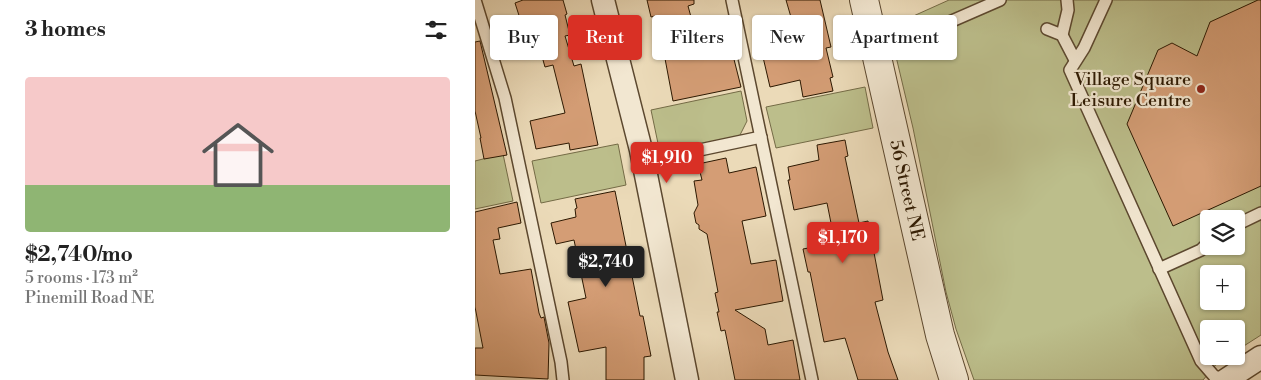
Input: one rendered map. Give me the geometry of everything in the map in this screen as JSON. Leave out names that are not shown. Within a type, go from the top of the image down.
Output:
[{"type":"street","points":[[603,0],[643,162],[687,380]]},
{"type":"street","name":"56 Street NE","points":[[864,0],[867,15]]},
{"type":"street","name":"56 Street NE","points":[[877,60],[940,335],[954,380]]},
{"type":"street","points":[[1226,380],[1261,357]]},
{"type":"lane","points":[[475,0],[505,98],[561,362],[563,380]]},
{"type":"lane","points":[[732,0],[812,380]]},
{"type":"lane","points":[[957,19],[1000,0]]},
{"type":"lane","points":[[1062,35],[1069,10],[1067,0]]},
{"type":"lane","points":[[1106,0],[1071,70],[1201,361],[1214,376],[1226,380]]},
{"type":"lane","points":[[1047,29],[1062,35],[1075,60]]},
{"type":"lane","points":[[643,162],[761,137]]},
{"type":"lane","points":[[1245,221],[1261,213]]},
{"type":"lane","points":[[1159,269],[1200,250]]},
{"type":"green space","points":[[949,0],[1261,0],[1261,335],[1245,345],[1245,320],[1200,320],[1200,365],[1216,365],[1203,380],[974,380],[956,329],[946,292],[913,128],[897,60],[957,60],[957,15],[916,15]]},
{"type":"green space","points":[[865,87],[873,128],[776,148],[766,107]]},
{"type":"green space","points":[[741,91],[747,121],[739,137],[660,153],[651,110]]},
{"type":"green space","points":[[618,144],[626,185],[541,203],[532,161]]},
{"type":"green space","points":[[503,154],[513,201],[475,209],[475,161]]},
{"type":"building","points":[[523,0],[563,0],[567,14],[565,15],[568,35],[565,36],[568,46],[568,60],[572,60],[574,66],[581,64],[598,145],[570,150],[569,143],[536,149],[530,121],[565,113],[553,65],[545,67],[543,60],[558,60],[558,15],[519,15],[515,3]]},
{"type":"building","points":[[647,0],[694,0],[694,4],[688,6],[690,15],[652,15],[651,17]]},
{"type":"building","points":[[786,0],[820,0],[831,47],[826,48],[833,77],[830,78],[833,91],[803,97],[800,80],[770,87],[764,60],[823,60],[823,15],[790,15]]},
{"type":"building","name":"Village Square Leisure Centre","points":[[1261,0],[1261,186],[1208,210],[1200,210],[1200,214],[1173,226],[1127,124],[1158,50],[1172,43],[1197,56],[1210,22]]},
{"type":"building","points":[[480,41],[507,155],[484,159],[475,111],[475,42]]},
{"type":"building","points":[[665,60],[734,60],[741,87],[673,101]]},
{"type":"building","points":[[845,140],[848,156],[845,157],[859,223],[868,221],[883,300],[875,302],[888,352],[898,380],[858,380],[845,338],[824,342],[810,272],[808,272],[803,249],[835,243],[827,203],[794,210],[788,180],[790,180],[788,167],[819,160],[817,145]]},
{"type":"building","points":[[726,158],[729,173],[756,167],[766,216],[742,221],[751,264],[776,260],[783,301],[735,310],[765,329],[768,345],[793,340],[800,380],[735,380],[725,330],[721,331],[717,312],[719,312],[715,293],[718,292],[707,234],[699,229],[694,213],[698,205],[694,181],[702,180],[698,164]]},
{"type":"building","points":[[615,191],[640,316],[643,316],[651,356],[644,357],[644,380],[606,380],[606,347],[579,352],[568,302],[586,298],[574,240],[556,244],[551,223],[576,217],[575,199]]},
{"type":"building","points":[[517,202],[521,223],[498,228],[500,239],[493,240],[500,274],[531,269],[539,313],[541,318],[544,317],[549,343],[548,379],[475,375],[475,348],[483,348],[475,307],[475,212]]},
{"type":"place","name":"Village Square Leisure Centre","points":[[1201,89]]}]
